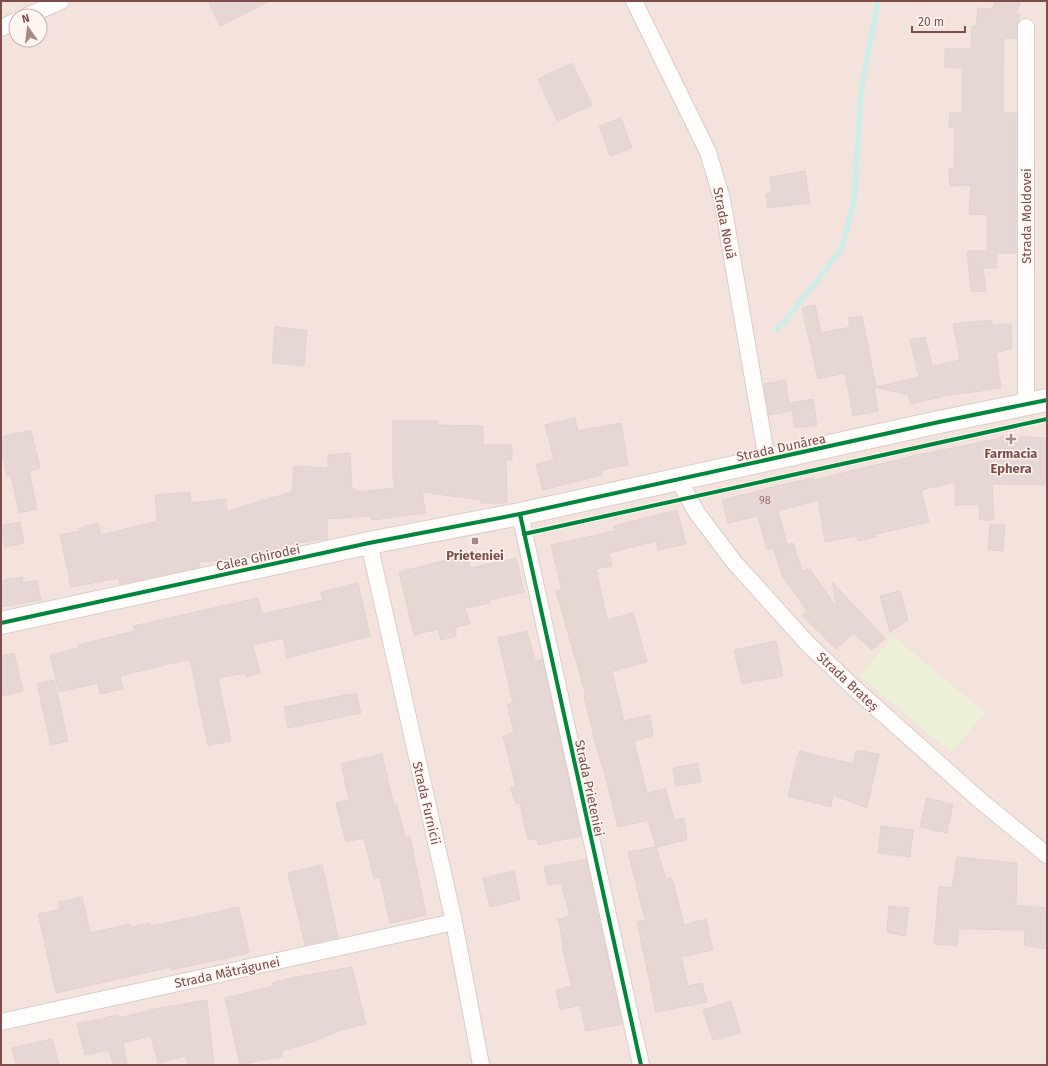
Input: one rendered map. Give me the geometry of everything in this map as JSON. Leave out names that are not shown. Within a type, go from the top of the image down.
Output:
[{"type":"street","points":[[45,8],[61,1]]},
{"type":"street","name":"Strada Nouă","points":[[634,1],[708,152],[720,192],[767,460]]},
{"type":"street","name":"Strada Moldovei","points":[[1026,27],[1026,405]]},
{"type":"street","name":"Strada Dunărea","points":[[520,514],[939,422],[1047,400]]},
{"type":"street","name":"Strada Brateș","points":[[678,479],[697,513],[734,562],[807,643],[853,687],[982,802],[1047,855]]},
{"type":"street","name":"Calea Ghirodei","points":[[1,623],[369,542],[520,514]]},
{"type":"street","name":"Strada Prieteniei","points":[[520,514],[640,1065]]},
{"type":"street","name":"Strada Furnicii","points":[[369,542],[454,922],[481,1065]]},
{"type":"street","name":"Strada Mătrăgunei","points":[[1,1022],[454,922]]},
{"type":"shaded area","points":[[1,1],[1047,1],[1047,1065],[1,1065]]},
{"type":"green space","points":[[893,636],[985,713],[951,752],[860,676]]},
{"type":"building","points":[[208,1],[270,1],[220,26]]},
{"type":"building","points":[[995,1],[1021,1],[1016,14],[1020,14],[1016,39],[1004,38],[1003,77],[1003,113],[1016,113],[1016,253],[997,253],[997,268],[983,268],[986,291],[971,292],[967,251],[987,251],[987,215],[969,214],[971,185],[950,186],[949,169],[954,168],[955,128],[949,128],[950,113],[962,113],[962,68],[945,67],[945,49],[971,49],[972,26],[976,26],[978,8],[992,9]]},
{"type":"building","points":[[572,63],[592,105],[557,121],[538,79]]},
{"type":"building","points":[[621,118],[632,148],[610,156],[599,126]]},
{"type":"building","points":[[805,171],[810,203],[768,208],[766,194],[772,193],[770,177]]},
{"type":"building","points":[[815,305],[821,333],[850,327],[848,318],[862,316],[876,387],[919,377],[910,340],[925,337],[932,366],[960,360],[953,324],[992,320],[992,325],[1011,324],[1012,348],[996,353],[1001,388],[944,396],[911,404],[908,395],[874,387],[878,411],[853,416],[845,373],[818,379],[802,308]]},
{"type":"building","points":[[275,327],[307,330],[304,366],[272,363]]},
{"type":"building","points":[[785,380],[791,411],[769,415],[764,384]]},
{"type":"building","points":[[813,399],[817,425],[795,428],[791,403]]},
{"type":"building","points":[[575,418],[578,431],[621,423],[628,465],[601,470],[602,475],[543,490],[536,464],[554,460],[545,425]]},
{"type":"building","points":[[393,421],[438,421],[438,425],[483,426],[483,445],[512,445],[512,460],[506,460],[507,503],[481,503],[481,500],[422,492],[426,513],[372,520],[371,516],[327,519],[327,539],[296,543],[243,558],[199,562],[200,567],[120,584],[119,578],[71,587],[60,535],[80,531],[79,528],[98,523],[101,535],[157,521],[155,495],[190,492],[191,503],[226,499],[227,511],[292,492],[294,466],[328,468],[328,455],[350,453],[352,489],[355,489],[355,492],[395,488],[393,478]]},
{"type":"building","points":[[31,430],[40,468],[29,471],[37,509],[19,513],[11,475],[7,476],[1,449],[1,437]]},
{"type":"building","points":[[1001,436],[1047,438],[1047,485],[992,484],[994,520],[980,520],[979,504],[955,505],[955,482],[921,490],[929,522],[876,534],[876,537],[858,541],[856,536],[825,542],[818,500],[778,511],[787,544],[767,550],[758,516],[728,523],[722,500],[813,478],[814,480],[913,456],[1001,438]]},
{"type":"building","points":[[677,510],[686,544],[658,550],[656,541],[609,553],[612,566],[596,569],[607,620],[633,613],[647,662],[612,671],[624,721],[650,715],[653,736],[634,741],[647,793],[666,789],[674,820],[684,818],[687,840],[656,847],[648,820],[618,827],[606,778],[597,750],[584,696],[586,696],[556,591],[562,590],[551,545],[615,531],[613,526]]},
{"type":"building","points":[[20,522],[24,543],[5,547],[1,526]]},
{"type":"building","points":[[990,524],[1005,525],[1003,551],[988,550]]},
{"type":"building","points":[[793,543],[802,571],[810,569],[837,608],[832,582],[885,638],[872,650],[854,633],[836,649],[802,615],[807,611],[782,575],[774,549]]},
{"type":"building","points":[[467,555],[470,568],[516,558],[524,592],[489,600],[490,603],[465,608],[470,624],[456,627],[456,636],[441,640],[438,629],[414,635],[399,572]]},
{"type":"building","points":[[22,577],[23,583],[37,580],[41,600],[1,607],[1,581]]},
{"type":"building","points":[[358,583],[370,636],[287,658],[283,638],[253,645],[260,673],[246,677],[245,673],[218,678],[231,741],[208,746],[190,659],[120,676],[123,689],[100,694],[98,683],[59,692],[50,655],[79,648],[78,645],[135,631],[133,626],[258,598],[262,614],[323,600],[321,592]]},
{"type":"building","points":[[900,591],[908,620],[890,632],[880,596]]},
{"type":"building","points":[[527,631],[535,661],[542,659],[581,836],[538,845],[537,839],[528,840],[520,803],[516,804],[510,788],[516,786],[503,736],[514,733],[507,705],[513,703],[498,638]]},
{"type":"building","points":[[776,641],[783,676],[742,684],[734,650]]},
{"type":"building","points":[[14,653],[23,691],[1,696],[1,656]]},
{"type":"building","points":[[54,680],[68,741],[51,745],[37,684]]},
{"type":"building","points":[[356,693],[361,713],[288,728],[284,707]]},
{"type":"building","points":[[856,750],[879,754],[867,808],[833,795],[831,807],[788,796],[799,751],[853,764]]},
{"type":"building","points":[[382,754],[394,806],[397,805],[405,838],[410,837],[426,915],[390,923],[380,877],[374,879],[364,838],[346,842],[336,803],[349,800],[341,764]]},
{"type":"building","points":[[698,763],[701,782],[676,786],[673,768]]},
{"type":"building","points":[[927,798],[953,804],[947,833],[920,827]]},
{"type":"building","points":[[881,826],[913,830],[910,857],[878,853]]},
{"type":"building","points":[[656,847],[666,879],[672,878],[684,925],[706,919],[713,950],[681,957],[688,986],[702,983],[707,1002],[656,1012],[637,922],[645,920],[628,852]]},
{"type":"building","points":[[957,857],[1017,863],[1016,905],[1047,908],[1047,949],[1024,945],[1025,930],[959,929],[957,946],[934,944],[939,887],[952,888]]},
{"type":"building","points":[[586,859],[622,1024],[586,1031],[580,1005],[560,1010],[556,990],[572,986],[562,947],[564,947],[558,919],[570,916],[561,883],[548,885],[544,867]]},
{"type":"building","points":[[322,865],[338,937],[305,945],[288,873]]},
{"type":"building","points":[[514,871],[520,900],[490,907],[483,878]]},
{"type":"building","points":[[82,897],[90,933],[130,924],[131,927],[150,923],[151,926],[239,907],[249,953],[171,970],[171,967],[56,993],[38,914],[60,909],[59,902]]},
{"type":"building","points":[[889,906],[909,908],[905,936],[887,932]]},
{"type":"building","points":[[352,967],[366,1024],[338,1031],[313,1042],[282,1051],[283,1056],[240,1065],[225,998],[273,986],[272,983],[296,977]]},
{"type":"building","points":[[207,1000],[214,1065],[188,1065],[186,1056],[158,1063],[151,1036],[123,1043],[127,1065],[113,1065],[109,1050],[85,1055],[77,1024],[117,1015],[118,1018],[159,1008]]},
{"type":"building","points":[[731,1001],[741,1033],[713,1040],[703,1010]]},
{"type":"building","points":[[52,1039],[59,1065],[16,1065],[12,1048]]},
{"type":"waterway","points":[[777,329],[790,315],[841,250],[854,202],[861,91],[878,1]]},
{"type":"cycle path","points":[[1,623],[369,543],[520,514],[939,422],[1047,400]]},
{"type":"cycle path","points":[[524,534],[1047,419]]},
{"type":"cycle path","points":[[520,514],[641,1065]]},
{"type":"place","name":"Farmacia Ephera","points":[[1011,439]]},
{"type":"place","name":"Prieteniei","points":[[475,541]]}]
